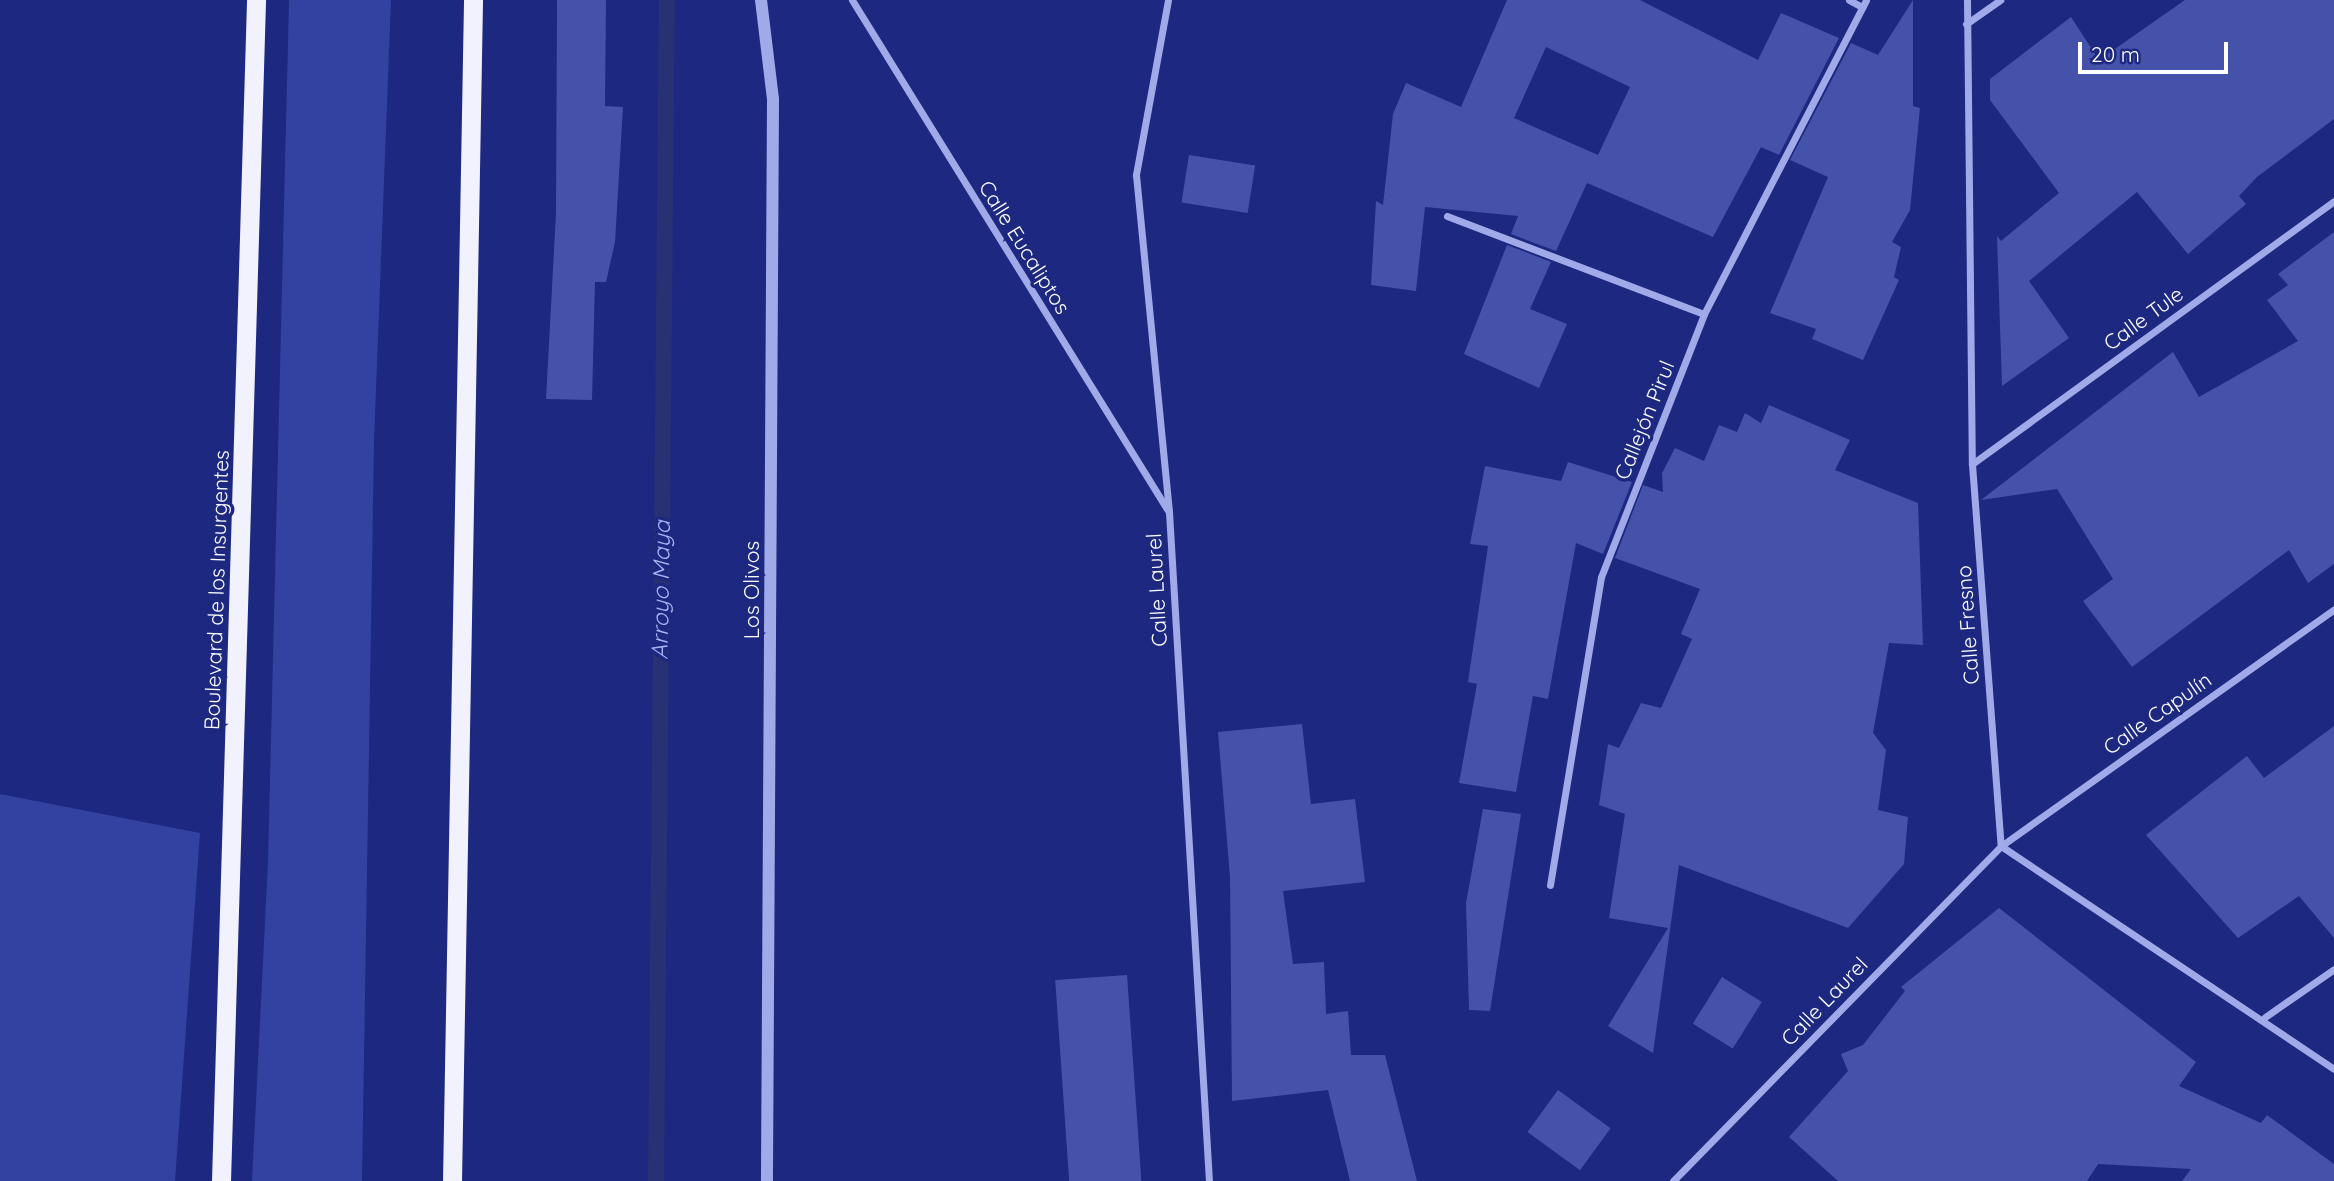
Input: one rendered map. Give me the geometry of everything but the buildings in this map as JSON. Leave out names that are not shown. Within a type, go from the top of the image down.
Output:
[{"type":"highway","name":"Boulevard de los Insurgentes","points":[[221,1181],[256,0]]},
{"type":"highway","points":[[452,1181],[473,0]]},
{"type":"street","name":"Los Olivos","points":[[761,0],[773,99],[767,1181]]},
{"type":"street","name":"Calle Eucaliptos","points":[[852,0],[1169,512]]},
{"type":"street","name":"Calle Laurel","points":[[1168,0],[1136,175],[1169,512],[1209,1181]]},
{"type":"street","points":[[1849,0],[1864,3]]},
{"type":"street","name":"Calle Fresno","points":[[1967,0],[1972,464],[2001,846]]},
{"type":"street","points":[[1966,24],[2000,0]]},
{"type":"street","name":"Callejón Pirul","points":[[1550,885],[1601,577],[1704,314],[1864,3]]},
{"type":"street","name":"Calle Tule","points":[[1972,464],[2334,201]]},
{"type":"street","points":[[1447,216],[1704,314]]},
{"type":"street","name":"Calle Capulín","points":[[2001,846],[2334,609]]},
{"type":"street","name":"Calle Laurel","points":[[1673,1181],[2001,846]]},
{"type":"street","points":[[2001,846],[2265,1017],[2334,1069]]},
{"type":"street","points":[[2265,1017],[2334,969]]},
{"type":"shaded area","points":[[289,0],[391,0],[374,442],[362,1181],[252,1181],[268,862]]},
{"type":"shaded area","points":[[0,794],[200,833],[175,1181],[0,1181]]},
{"type":"waterway","name":"Arroyo Maya","points":[[656,1181],[667,0]]}]
